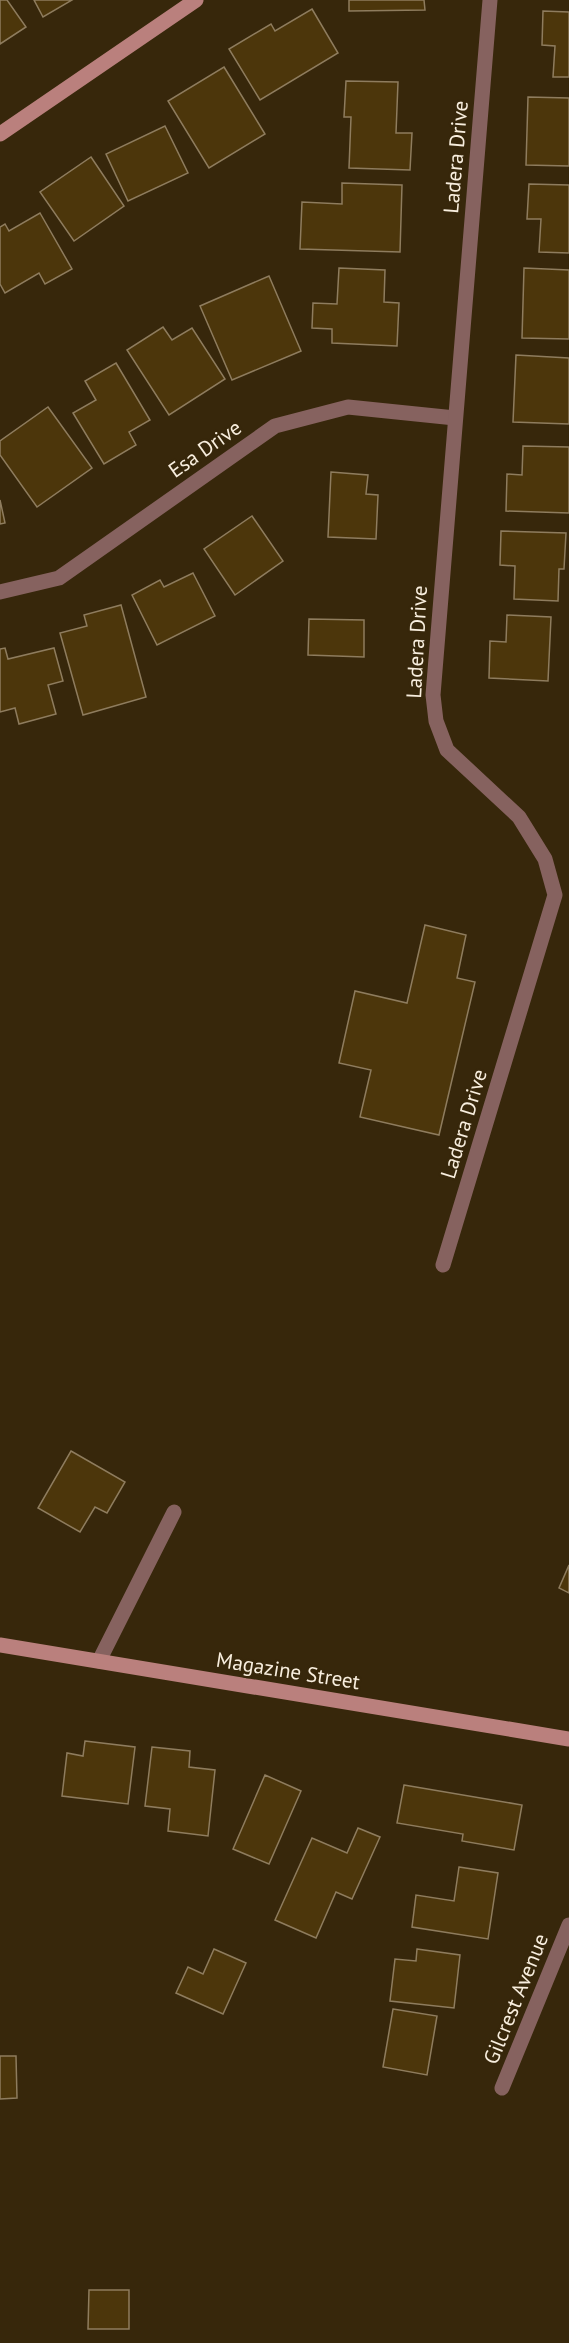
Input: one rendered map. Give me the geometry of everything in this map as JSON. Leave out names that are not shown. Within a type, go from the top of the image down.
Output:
[{"type":"street","points":[[0,134],[196,0]]},
{"type":"street","name":"Ladera Drive","points":[[443,1265],[555,895],[545,859],[519,817],[447,750],[436,721],[432,695],[490,0]]},
{"type":"street","name":"Esa Drive","points":[[0,592],[59,578],[275,426],[348,407],[455,418]]},
{"type":"street","points":[[99,1661],[174,1512]]},
{"type":"street","name":"Magazine Street","points":[[0,1645],[569,1739]]},
{"type":"street","name":"Gilcrest Avenue","points":[[502,2088],[569,1926]]},
{"type":"building","points":[[0,0],[7,0],[26,27],[0,44]]},
{"type":"building","points":[[34,0],[72,0],[43,17]]},
{"type":"building","points":[[349,0],[424,0],[425,10],[349,11]]},
{"type":"building","points":[[312,9],[338,53],[260,100],[229,49],[271,24],[275,31]]},
{"type":"building","points":[[543,11],[569,12],[569,77],[553,77],[555,46],[542,45]]},
{"type":"building","points":[[224,67],[265,134],[209,168],[168,101]]},
{"type":"building","points":[[346,81],[398,82],[396,133],[412,133],[410,170],[349,168],[351,117],[344,117]]},
{"type":"building","points":[[528,97],[569,98],[569,166],[526,165]]},
{"type":"building","points":[[165,126],[188,173],[128,201],[106,154]]},
{"type":"building","points":[[91,157],[124,206],[74,241],[40,192]]},
{"type":"building","points":[[342,183],[402,185],[400,252],[300,249],[302,202],[342,204]]},
{"type":"building","points":[[529,184],[569,185],[569,253],[539,252],[541,219],[527,219]]},
{"type":"building","points":[[40,213],[72,269],[45,284],[39,273],[5,293],[0,284],[0,227],[5,224],[9,231]]},
{"type":"building","points":[[339,268],[385,270],[384,302],[399,303],[397,346],[332,343],[332,329],[312,328],[313,303],[337,304]]},
{"type":"building","points":[[524,268],[569,270],[569,339],[522,338]]},
{"type":"building","points":[[269,276],[301,351],[232,380],[200,306]]},
{"type":"building","points":[[163,327],[172,340],[192,328],[225,379],[169,415],[127,350]]},
{"type":"building","points":[[516,355],[569,358],[569,424],[513,422]]},
{"type":"building","points":[[116,363],[150,420],[129,432],[136,445],[104,464],[73,413],[96,400],[85,381]]},
{"type":"building","points":[[48,407],[92,468],[37,507],[0,455],[0,441]]},
{"type":"building","points":[[523,446],[569,447],[569,513],[506,511],[507,474],[522,475]]},
{"type":"building","points":[[331,472],[368,475],[366,494],[378,495],[376,539],[328,537]]},
{"type":"building","points":[[0,500],[5,523],[0,524]]},
{"type":"building","points":[[252,516],[283,561],[235,595],[204,549]]},
{"type":"building","points":[[501,531],[566,533],[564,569],[559,569],[558,601],[514,599],[515,566],[500,565]]},
{"type":"building","points":[[193,573],[215,616],[157,645],[132,595],[160,580],[164,587]]},
{"type":"building","points":[[121,605],[146,697],[83,715],[60,633],[87,626],[84,615]]},
{"type":"building","points":[[507,615],[551,617],[548,681],[489,678],[490,641],[506,642]]},
{"type":"building","points":[[309,619],[364,620],[364,657],[308,655]]},
{"type":"building","points":[[5,648],[8,659],[54,648],[63,681],[48,685],[56,714],[19,724],[15,708],[0,712],[0,649]]},
{"type":"building","points":[[425,925],[466,935],[457,978],[475,982],[439,1135],[360,1117],[371,1070],[339,1063],[355,991],[407,1003]]},
{"type":"building","points":[[71,1451],[125,1482],[107,1513],[95,1507],[80,1532],[38,1508]]},
{"type":"building","points":[[569,1565],[569,1593],[559,1588]]},
{"type":"building","points":[[85,1741],[135,1747],[128,1804],[62,1796],[67,1753],[83,1756]]},
{"type":"building","points":[[152,1747],[190,1751],[189,1767],[215,1770],[208,1836],[168,1831],[170,1809],[145,1806]]},
{"type":"building","points":[[265,1775],[301,1791],[269,1864],[233,1849]]},
{"type":"building","points":[[404,1785],[522,1805],[514,1850],[462,1841],[463,1834],[397,1823]]},
{"type":"building","points":[[358,1828],[380,1837],[352,1899],[336,1892],[316,1938],[275,1920],[312,1838],[347,1853]]},
{"type":"building","points":[[459,1867],[498,1873],[488,1939],[412,1927],[416,1895],[454,1901]]},
{"type":"building","points":[[214,1949],[246,1963],[223,2014],[176,1993],[188,1967],[203,1974]]},
{"type":"building","points":[[417,1949],[460,1955],[454,2008],[390,2001],[395,1959],[416,1961]]},
{"type":"building","points":[[393,2009],[437,2016],[427,2075],[383,2067]]},
{"type":"building","points":[[0,2056],[16,2056],[17,2098],[0,2099]]},
{"type":"building","points":[[89,2290],[129,2290],[129,2329],[88,2329]]}]
